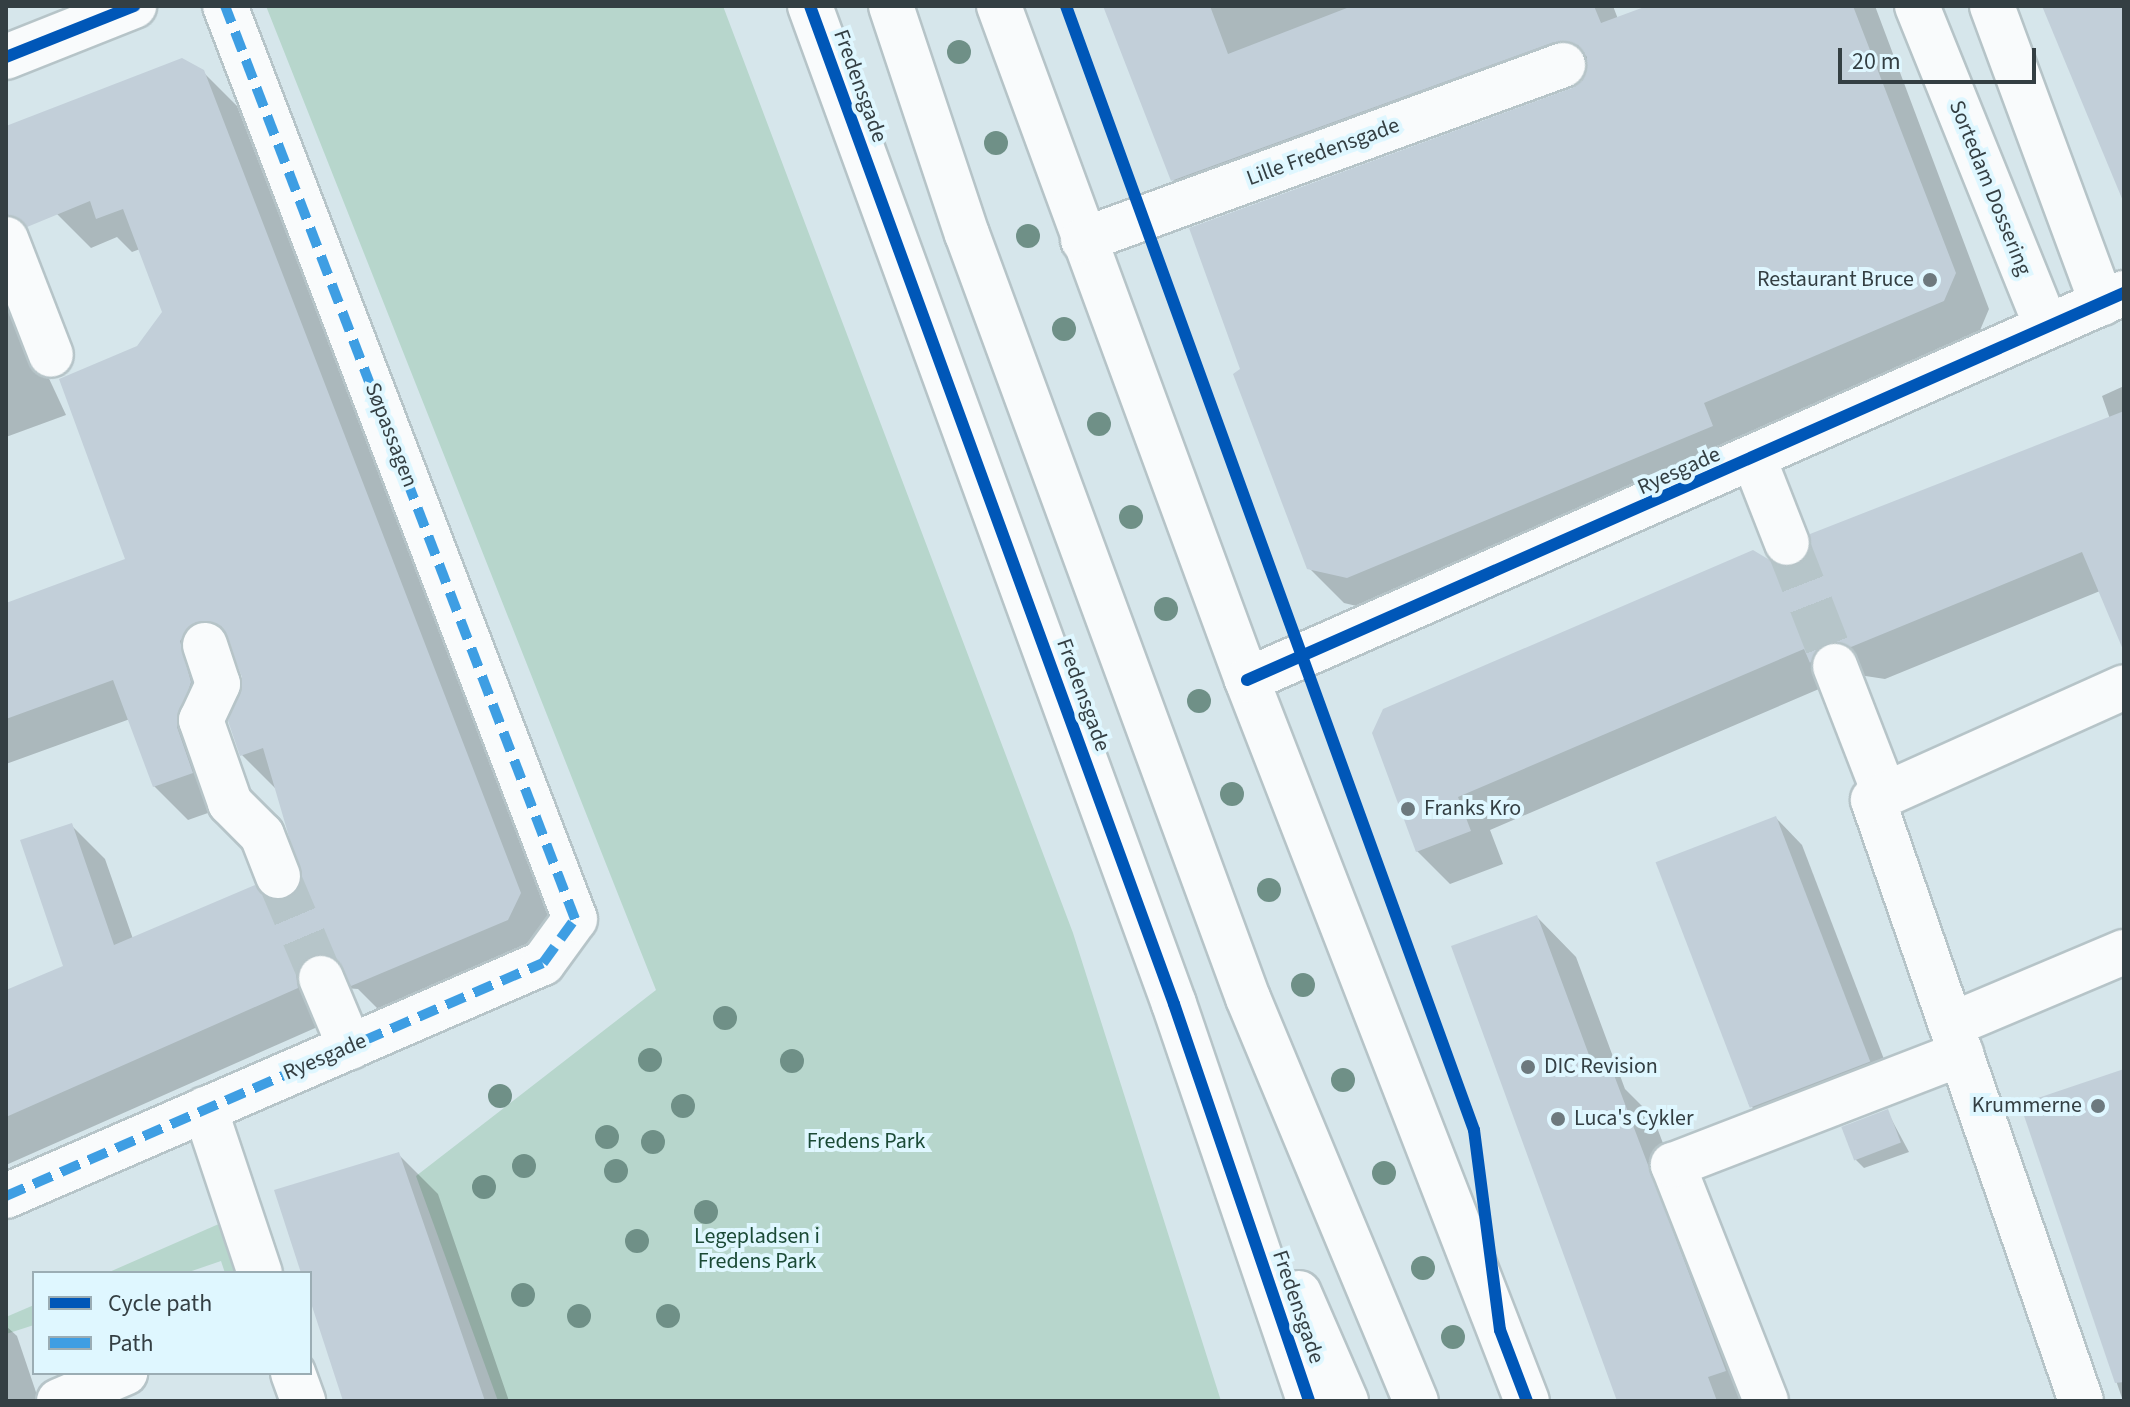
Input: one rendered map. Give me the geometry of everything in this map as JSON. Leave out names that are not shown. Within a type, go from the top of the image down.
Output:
[{"type":"street","points":[[6,57],[134,6]]},
{"type":"street","name":"Søpassagen","points":[[225,6],[554,866]]},
{"type":"street","name":"Fredensgade","points":[[810,6],[1174,1004],[1309,1401]]},
{"type":"street","points":[[891,6],[972,249],[1248,998],[1416,1401]]},
{"type":"street","points":[[999,6],[1247,680],[1527,1401]]},
{"type":"street","name":"Sortedam Dossering","points":[[1917,6],[2046,325]]},
{"type":"street","points":[[1992,6],[2113,298]]},
{"type":"street","name":"Lille Fredensgade","points":[[1083,240],[1563,65]]},
{"type":"street","points":[[6,239],[51,355]]},
{"type":"street","name":"Ryesgade","points":[[1247,680],[1754,459],[2046,325],[2113,298]]},
{"type":"street","points":[[1754,459],[1787,543]]},
{"type":"street","points":[[205,645],[218,684],[201,720],[230,803],[262,835],[278,876]]},
{"type":"street","points":[[1835,666],[1885,795]]},
{"type":"street","points":[[2081,1401],[1873,800],[2124,687]]},
{"type":"street","name":"Ryesgade","points":[[6,1196],[543,963],[575,919],[554,866]]},
{"type":"street","points":[[1766,1401],[1673,1165],[1956,1040],[2124,952]]},
{"type":"street","points":[[321,978],[350,1047]]},
{"type":"street","points":[[1174,1004],[1346,1401]]},
{"type":"street","points":[[205,1109],[259,1271]]},
{"type":"street","points":[[59,1401],[120,1375]]},
{"type":"street","points":[[294,1375],[303,1401]]},
{"type":"green space","name":"Fredens Park","points":[[266,6],[723,6],[1073,933],[1221,1401],[498,1401],[416,1176],[656,990]]},
{"type":"green space","points":[[221,1223],[236,1271],[224,1271],[221,1261],[192,1271],[112,1271]]},
{"type":"green space","points":[[32,1306],[32,1326],[6,1334],[6,1317]]},
{"type":"building","points":[[1103,6],[1210,6],[1228,54],[1352,6],[1594,6],[1601,23],[1647,6],[1853,6],[1956,273],[1944,301],[1704,403],[1713,426],[1347,578],[1307,569],[1233,374],[1240,369],[1189,228],[1572,88],[1583,80],[1587,57],[1578,45],[1554,42],[1171,181]]},
{"type":"building","points":[[2042,6],[2124,6],[2124,201],[2123,201]]},
{"type":"building","points":[[182,58],[204,70],[521,893],[508,920],[351,986],[335,958],[311,955],[296,974],[298,988],[6,1117],[6,990],[63,966],[20,840],[72,823],[114,945],[255,885],[263,896],[286,899],[302,881],[263,748],[240,756],[228,721],[242,677],[221,626],[196,622],[180,641],[191,682],[177,727],[193,773],[153,787],[113,680],[6,719],[6,603],[125,559],[59,379],[137,346],[162,312],[123,209],[96,219],[90,201],[27,227],[6,215],[6,126]]},
{"type":"building","points":[[2124,411],[2124,652],[2082,552],[1851,647],[1825,643],[1810,663],[1804,649],[1458,797],[1471,831],[1416,852],[1372,733],[1383,709],[1753,550],[1783,568],[1795,566],[1807,558],[1810,534]]},
{"type":"building","points":[[1776,816],[1870,1062],[1750,1108],[1656,862]]},
{"type":"building","points":[[1537,915],[1592,1063],[1614,1075],[1726,1371],[1708,1377],[1717,1401],[1617,1401],[1451,946]]},
{"type":"building","points":[[2124,1069],[2124,1382],[2115,1383],[2020,1104]]},
{"type":"building","points":[[1888,1109],[1901,1143],[1854,1161],[1841,1127]]},
{"type":"building","points":[[399,1152],[485,1401],[343,1401],[312,1306],[312,1271],[300,1271],[274,1190]]},
{"type":"tunnel","points":[[1787,543],[1835,666]]},
{"type":"tunnel","points":[[278,876],[321,978]]},
{"type":"marked path","points":[[6,1196],[543,963],[575,919],[225,6]]},
{"type":"cycle path","points":[[6,57],[134,6]]},
{"type":"cycle path","points":[[810,6],[1174,1004],[1309,1401]]},
{"type":"cycle path","points":[[1066,6],[1474,1130],[1500,1330],[1527,1401]]},
{"type":"cycle path","points":[[1247,680],[2124,293]]},
{"type":"place","name":"Restaurant Bruce","points":[[1930,280]]},
{"type":"place","name":"Franks Kro","points":[[1408,809]]},
{"type":"place","name":"DIC Revision","points":[[1528,1067]]},
{"type":"place","name":"Krummerne","points":[[2098,1106]]},
{"type":"place","name":"Luca's Cykler","points":[[1558,1119]]},
{"type":"park label","name":"Legepladsen i Fredens Park","points":[[757,1248]]}]
